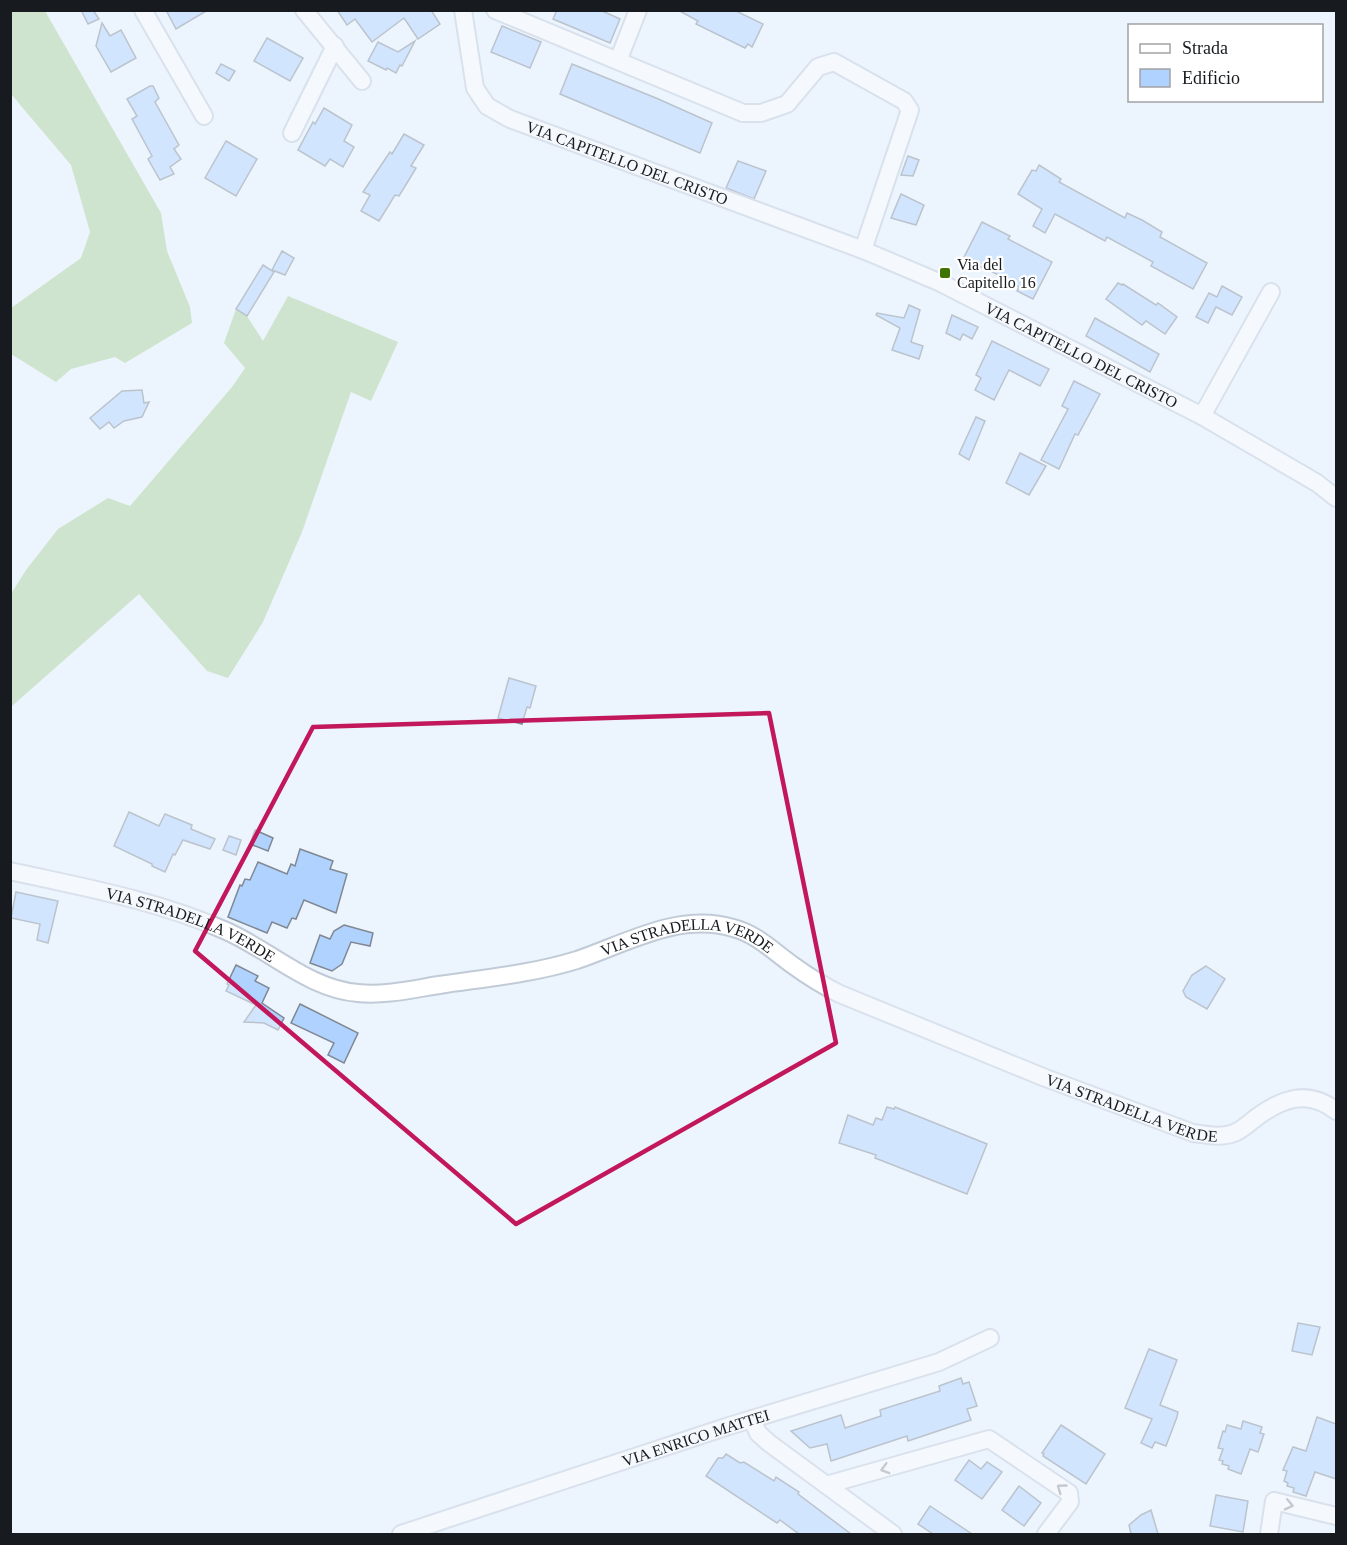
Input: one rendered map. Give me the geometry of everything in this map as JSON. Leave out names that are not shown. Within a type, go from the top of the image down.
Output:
[{"type":"street","points":[[143,10],[204,116]]},
{"type":"street","points":[[304,10],[362,81]]},
{"type":"street","name":"VIA CAPITELLO DEL CRISTO","points":[[463,10],[475,88],[488,106],[510,120],[863,250],[941,283],[1202,416],[1317,483],[1336,498]]},
{"type":"street","points":[[495,10],[744,113],[761,113],[787,104],[818,67],[834,62],[904,101],[910,110],[863,250]]},
{"type":"street","points":[[618,61],[638,10]]},
{"type":"street","points":[[292,133],[335,46]]},
{"type":"street","points":[[1202,416],[1271,292]]},
{"type":"street","name":"VIA STRADELLA VERDE","points":[[10,871],[94,889],[181,913],[224,929],[257,945],[300,973],[330,987],[358,993],[385,993],[543,969],[680,924],[709,923],[734,928],[761,940],[813,980],[840,994],[1043,1077],[1193,1132],[1216,1136],[1236,1133],[1263,1113],[1286,1100],[1307,1098],[1326,1103],[1336,1111]]},
{"type":"street","name":"VIA ENRICO MATTEI","points":[[401,1534],[752,1419],[939,1362],[990,1338]]},
{"type":"street","points":[[752,1419],[758,1433],[769,1443],[893,1534]]},
{"type":"street","points":[[825,1485],[989,1439],[1069,1493],[1070,1502],[1046,1534]]},
{"type":"street","points":[[848,1502],[857,1477]]},
{"type":"street","points":[[1269,1534],[1274,1502],[1336,1516]]},
{"type":"highlighted area","points":[[769,713],[836,1043],[516,1224],[195,951],[313,727]]},
{"type":"green space","points":[[11,10],[45,11],[161,213],[167,251],[190,307],[192,323],[125,363],[115,357],[71,369],[56,382],[11,354],[11,308],[81,258],[90,232],[71,165],[11,94]]},
{"type":"green space","points":[[288,296],[398,342],[371,401],[351,392],[302,532],[263,622],[228,678],[207,671],[139,594],[12,706],[11,717],[11,594],[26,570],[58,529],[108,498],[130,506],[232,387],[245,368],[224,343],[236,309],[247,316],[263,341]]},
{"type":"building","points":[[81,10],[93,10],[99,19],[88,24]]},
{"type":"building","points":[[166,10],[208,10],[176,29]]},
{"type":"building","points":[[337,10],[431,10],[440,24],[418,39],[404,18],[372,42],[355,19],[347,25]]},
{"type":"building","points":[[557,10],[600,10],[620,19],[610,43],[553,19]]},
{"type":"building","points":[[678,10],[734,10],[763,24],[752,47],[748,44],[745,48],[696,24],[698,21]]},
{"type":"building","points":[[102,23],[110,36],[121,30],[136,58],[111,72],[96,46]]},
{"type":"building","points":[[502,26],[541,42],[530,68],[491,52]]},
{"type":"building","points":[[267,38],[303,58],[290,81],[254,61]]},
{"type":"building","points":[[415,41],[396,73],[368,61],[378,42],[398,52]]},
{"type":"building","points":[[221,64],[235,71],[229,81],[216,73]]},
{"type":"building","points":[[572,64],[712,123],[700,153],[560,94]]},
{"type":"building","points":[[153,86],[159,98],[155,102],[179,145],[174,149],[181,159],[170,167],[174,174],[160,180],[148,159],[152,156],[132,119],[137,116],[127,99]]},
{"type":"building","points":[[324,108],[352,125],[344,141],[354,147],[343,167],[330,159],[325,166],[298,150],[313,122],[315,124]]},
{"type":"building","points":[[404,134],[424,145],[411,166],[416,168],[399,196],[395,195],[379,221],[361,211],[370,195],[363,192]]},
{"type":"building","points":[[226,141],[257,159],[236,196],[205,178]]},
{"type":"building","points":[[908,156],[919,160],[913,176],[901,175]]},
{"type":"building","points":[[738,161],[766,171],[754,199],[726,188]]},
{"type":"building","points":[[1039,165],[1061,179],[1059,182],[1125,218],[1127,213],[1142,220],[1162,232],[1160,237],[1207,263],[1193,289],[1151,266],[1153,262],[1107,237],[1105,241],[1055,214],[1045,233],[1033,226],[1042,209],[1018,194],[1032,170],[1036,171]]},
{"type":"building","points":[[901,194],[924,205],[916,225],[891,218]]},
{"type":"building","points":[[982,222],[1010,236],[1008,239],[1052,262],[1033,299],[1017,291],[1019,287],[993,272],[981,267],[980,270],[962,261]]},
{"type":"building","points":[[282,251],[294,258],[285,275],[272,270]]},
{"type":"building","points":[[263,265],[274,272],[247,316],[236,309]]},
{"type":"building","points":[[1118,283],[1156,305],[1158,303],[1177,317],[1165,334],[1146,321],[1142,325],[1106,299]]},
{"type":"building","points":[[1222,286],[1242,297],[1232,315],[1216,307],[1208,323],[1196,317],[1209,293],[1217,297]]},
{"type":"building","points":[[909,305],[920,310],[911,342],[923,346],[919,359],[892,350],[900,328],[876,315],[877,313],[904,318]]},
{"type":"building","points":[[952,315],[978,327],[972,339],[963,334],[960,340],[946,333]]},
{"type":"building","points":[[1095,318],[1159,354],[1150,372],[1086,336]]},
{"type":"building","points":[[992,341],[1049,369],[1040,386],[1009,370],[994,400],[975,390],[981,378],[976,375]]},
{"type":"building","points":[[1074,381],[1100,394],[1078,435],[1075,434],[1059,469],[1041,460],[1068,409],[1062,406]]},
{"type":"building","points":[[142,390],[144,403],[149,402],[142,417],[124,421],[114,428],[109,422],[100,429],[90,418],[122,391]]},
{"type":"building","points":[[976,417],[985,421],[969,460],[959,454]]},
{"type":"building","points":[[1020,453],[1046,466],[1029,495],[1006,483]]},
{"type":"building","points":[[509,678],[536,686],[530,708],[527,707],[522,724],[498,718]]},
{"type":"building","points":[[129,812],[159,826],[165,814],[192,825],[191,829],[215,839],[210,849],[183,840],[175,855],[173,854],[165,872],[114,846]]},
{"type":"building","points":[[255,830],[273,838],[268,851],[250,844]]},
{"type":"building","points":[[229,836],[241,840],[236,855],[223,850]]},
{"type":"building","points":[[300,849],[333,861],[330,869],[347,874],[336,913],[304,900],[296,919],[292,918],[287,928],[272,922],[267,933],[228,917],[240,885],[242,886],[245,879],[250,880],[258,862],[287,874],[291,864],[295,866]]},
{"type":"building","points":[[16,892],[58,901],[48,943],[37,940],[40,924],[11,918]]},
{"type":"building","points":[[344,925],[373,933],[370,946],[351,942],[342,964],[332,971],[310,963],[320,935],[330,939],[334,931]]},
{"type":"building","points":[[236,965],[258,976],[255,981],[269,988],[262,1003],[284,1018],[278,1030],[264,1023],[244,1022],[256,1005],[226,991]]},
{"type":"building","points":[[1206,966],[1225,979],[1207,1009],[1186,997],[1183,991],[1192,975]]},
{"type":"building","points":[[300,1004],[358,1033],[344,1063],[328,1055],[334,1043],[291,1023]]},
{"type":"building","points":[[887,1107],[894,1109],[895,1107],[987,1144],[967,1194],[875,1158],[876,1155],[839,1143],[848,1115],[873,1125],[876,1118],[882,1120]]},
{"type":"building","points":[[1298,1323],[1320,1327],[1312,1355],[1292,1351]]},
{"type":"building","points":[[1149,1349],[1177,1360],[1160,1405],[1178,1412],[1177,1417],[1166,1446],[1155,1442],[1152,1448],[1141,1443],[1152,1419],[1125,1408]]},
{"type":"building","points":[[961,1378],[963,1384],[969,1382],[977,1406],[967,1409],[971,1420],[908,1441],[907,1436],[831,1461],[827,1444],[810,1448],[791,1431],[841,1415],[845,1428],[881,1416],[880,1410],[940,1391],[939,1386]]},
{"type":"building","points":[[1317,1417],[1336,1424],[1336,1479],[1315,1472],[1306,1496],[1293,1492],[1294,1488],[1287,1486],[1288,1483],[1284,1481],[1287,1471],[1283,1470],[1293,1447],[1306,1451]]},
{"type":"building","points":[[1243,1421],[1262,1427],[1260,1433],[1264,1434],[1258,1452],[1250,1449],[1241,1474],[1222,1464],[1223,1461],[1219,1460],[1223,1449],[1218,1448],[1227,1425],[1241,1429]]},
{"type":"building","points":[[1061,1425],[1105,1454],[1086,1484],[1043,1456],[1042,1453]]},
{"type":"building","points":[[726,1454],[740,1463],[744,1462],[774,1481],[776,1477],[799,1492],[798,1494],[851,1534],[799,1534],[780,1520],[777,1523],[706,1476],[718,1458],[723,1458]]},
{"type":"building","points":[[969,1460],[981,1469],[987,1462],[1002,1472],[982,1499],[955,1480]]},
{"type":"building","points":[[1019,1486],[1041,1503],[1024,1526],[1002,1510]]},
{"type":"building","points":[[1216,1495],[1248,1501],[1243,1532],[1210,1526]]},
{"type":"building","points":[[930,1506],[972,1534],[933,1534],[918,1524]]},
{"type":"building","points":[[1151,1510],[1158,1534],[1131,1534],[1129,1525]]},
{"type":"place","name":"Via del Capitello 16","points":[[945,273]]}]
